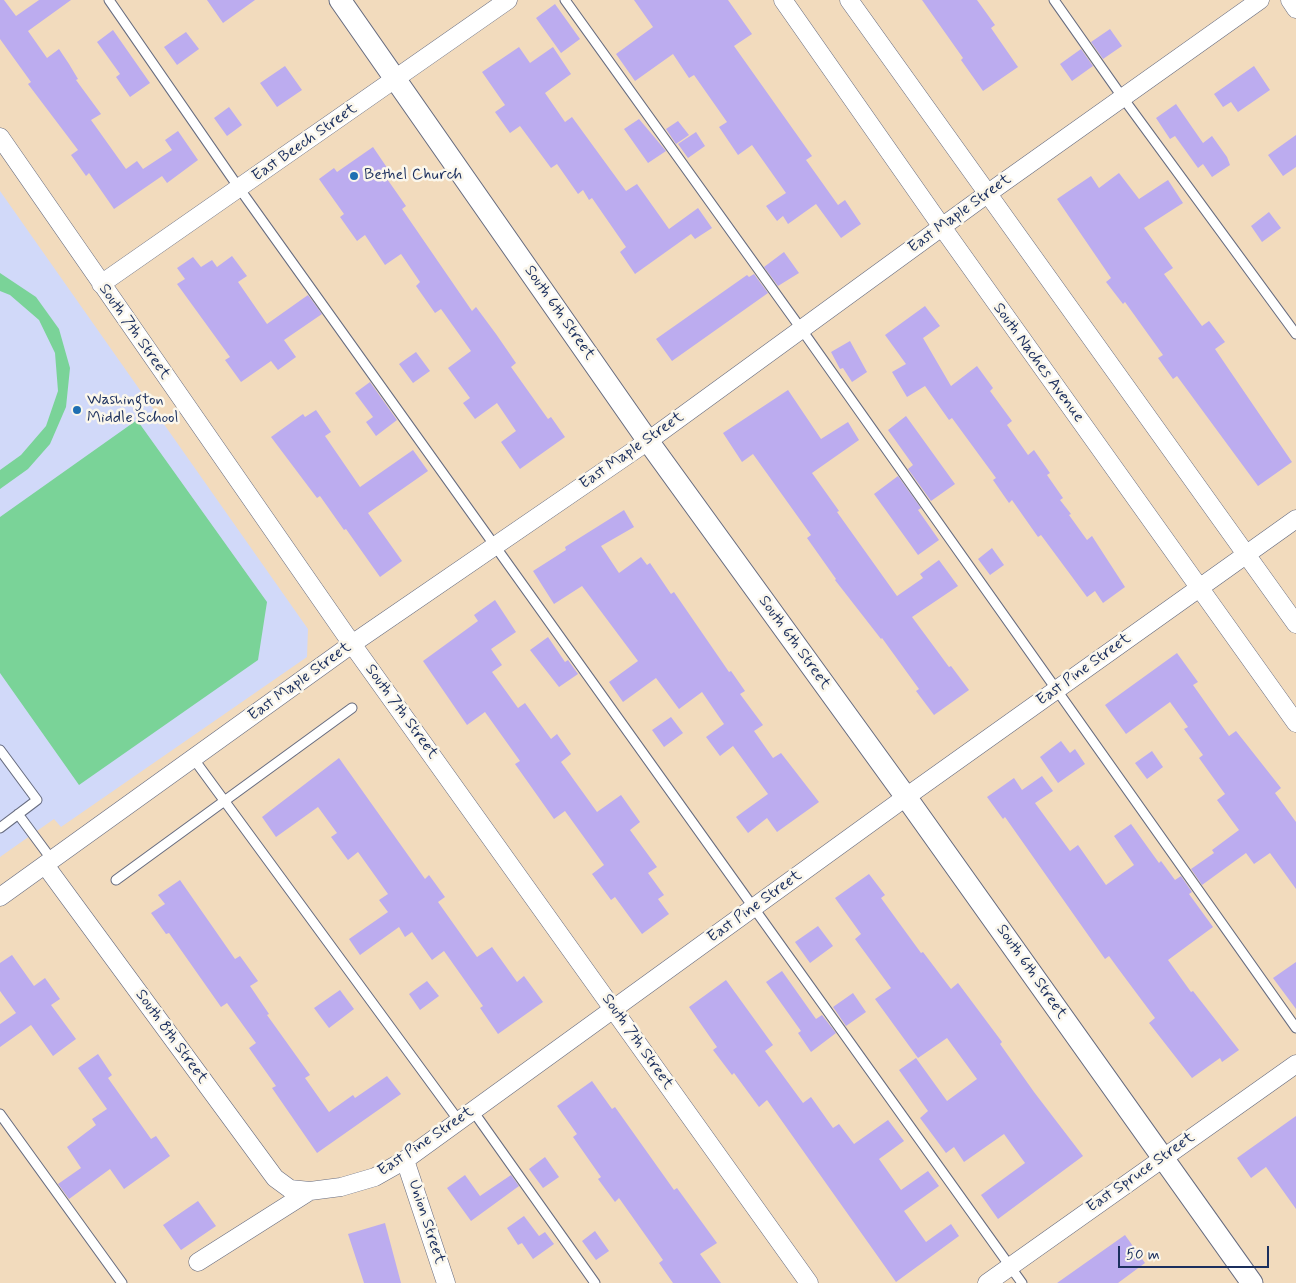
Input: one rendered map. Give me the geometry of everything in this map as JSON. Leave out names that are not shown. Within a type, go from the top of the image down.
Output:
[{"type":"street","name":"South 6th Street","points":[[340,0],[648,441],[906,797],[1252,1283]]},
{"type":"street","name":"East Beech Street","points":[[101,284],[396,80],[508,0]]},
{"type":"street","name":"South Naches Avenue","points":[[783,0],[942,228],[1296,723]]},
{"type":"street","points":[[849,0],[1296,624]]},
{"type":"street","name":"East Maple Street","points":[[0,897],[352,644],[648,441],[987,194],[1260,0]]},
{"type":"street","points":[[1290,0],[1296,9]]},
{"type":"street","name":"South 7th Street","points":[[2,146],[101,284],[352,644],[809,1283]]},
{"type":"street","name":"East Pine Street","points":[[198,1262],[310,1192],[341,1187],[375,1177],[405,1160],[906,797],[1296,519]]},
{"type":"street","name":"South 8th Street","points":[[48,862],[275,1178],[290,1189],[310,1192]]},
{"type":"street","name":"East Spruce Street","points":[[986,1283],[1296,1064]]},
{"type":"street","name":"Union Street","points":[[405,1160],[446,1283]]},
{"type":"lane","points":[[109,0],[239,188],[1022,1283]]},
{"type":"lane","points":[[565,0],[802,330],[1296,1028]]},
{"type":"lane","points":[[1054,0],[1122,98],[1296,334]]},
{"type":"lane","points":[[116,880],[352,708]]},
{"type":"lane","points":[[0,750],[37,800],[0,828]]},
{"type":"lane","points":[[193,758],[458,1121]]},
{"type":"lane","points":[[18,814],[48,862]]},
{"type":"lane","points":[[473,1111],[595,1283]]},
{"type":"lane","points":[[0,1114],[122,1283]]},
{"type":"shaded area","name":"Washington Middle School","points":[[0,191],[308,629],[307,657],[61,827],[54,819],[0,857]]},
{"type":"green space","points":[[0,273],[36,297],[59,329],[70,368],[66,407],[50,444],[28,469],[0,489],[0,470],[21,455],[46,426],[58,391],[55,353],[39,320],[10,295],[0,291]]},
{"type":"green space","points":[[137,420],[267,602],[258,660],[79,785],[0,673],[0,517]]},
{"type":"building","points":[[0,0],[4,0],[16,16],[39,0],[71,0],[28,31],[47,58],[59,49],[78,79],[76,80],[101,114],[91,120],[126,169],[137,161],[143,169],[172,150],[165,140],[178,131],[198,160],[167,183],[162,176],[114,209],[89,173],[86,176],[71,155],[78,150],[28,84],[31,82],[0,39]]},
{"type":"building","points":[[207,0],[255,0],[223,23]]},
{"type":"building","points":[[634,0],[728,0],[752,34],[734,46],[812,156],[806,160],[838,205],[845,200],[861,224],[841,238],[816,204],[788,224],[783,216],[777,221],[766,206],[786,193],[752,145],[738,155],[719,127],[727,122],[694,75],[689,78],[673,54],[635,81],[616,54],[653,27]]},
{"type":"building","points":[[922,0],[977,0],[995,25],[991,28],[1018,67],[983,91],[961,60],[963,58]]},
{"type":"building","points":[[555,4],[580,39],[561,53],[536,18]]},
{"type":"building","points":[[1110,29],[1122,46],[1103,59],[1091,42]]},
{"type":"building","points":[[113,30],[150,83],[130,97],[116,77],[120,74],[97,42]]},
{"type":"building","points":[[186,32],[199,49],[177,65],[164,47]]},
{"type":"building","points":[[519,47],[530,63],[553,47],[571,74],[545,93],[565,122],[572,117],[626,191],[637,184],[669,229],[698,208],[712,228],[695,239],[691,234],[635,274],[620,252],[626,247],[592,198],[589,200],[583,190],[578,194],[557,164],[551,168],[520,126],[510,133],[495,112],[505,105],[482,72]]},
{"type":"building","points":[[1081,49],[1093,66],[1072,81],[1060,64]]},
{"type":"building","points":[[285,66],[302,90],[277,107],[260,83]]},
{"type":"building","points":[[1254,66],[1270,90],[1238,112],[1231,102],[1223,107],[1214,94]]},
{"type":"building","points":[[1176,104],[1203,143],[1212,136],[1227,157],[1230,165],[1212,177],[1203,164],[1198,168],[1175,136],[1170,139],[1156,118]]},
{"type":"building","points":[[229,107],[242,125],[227,136],[214,118]]},
{"type":"building","points":[[639,119],[666,151],[648,163],[624,129]]},
{"type":"building","points":[[678,121],[689,135],[676,144],[666,129]]},
{"type":"building","points":[[696,132],[705,146],[688,158],[678,144]]},
{"type":"building","points":[[1296,135],[1296,167],[1283,176],[1268,155]]},
{"type":"building","points":[[373,147],[390,172],[385,176],[406,206],[402,209],[472,311],[476,307],[496,334],[516,363],[511,367],[548,419],[551,417],[565,437],[520,469],[501,442],[516,431],[497,403],[475,419],[463,403],[470,398],[448,368],[471,351],[441,309],[435,313],[416,286],[420,282],[401,254],[385,265],[365,235],[357,241],[340,217],[344,214],[319,179],[334,168],[337,172]]},
{"type":"building","points":[[1119,173],[1139,199],[1168,180],[1183,203],[1144,228],[1173,268],[1164,274],[1202,326],[1209,321],[1225,342],[1215,349],[1292,462],[1258,486],[1177,376],[1173,379],[1158,358],[1163,355],[1125,302],[1123,304],[1106,282],[1111,278],[1057,199],[1091,176],[1099,188]]},
{"type":"building","points":[[1269,212],[1281,228],[1262,242],[1251,226]]},
{"type":"building","points":[[784,252],[799,273],[778,286],[764,267]]},
{"type":"building","points":[[232,256],[247,276],[238,282],[267,324],[308,295],[322,314],[284,340],[296,357],[278,370],[271,361],[241,382],[225,360],[230,357],[177,284],[185,279],[177,268],[193,257],[201,267],[212,260],[217,267]]},
{"type":"building","points":[[754,274],[768,293],[672,361],[656,339],[747,275],[749,277]]},
{"type":"building","points":[[925,306],[940,326],[923,338],[951,386],[977,366],[993,388],[990,391],[1012,421],[1007,425],[1028,455],[1034,450],[1050,473],[1047,475],[1063,498],[1060,500],[1071,514],[1069,515],[1087,540],[1092,536],[1125,587],[1103,603],[1095,591],[1087,597],[1041,535],[1038,537],[1012,500],[1009,503],[993,480],[996,478],[952,418],[949,420],[925,386],[907,397],[892,372],[906,364],[885,335]]},
{"type":"building","points":[[850,341],[867,372],[852,382],[843,368],[840,369],[831,352]]},
{"type":"building","points":[[416,352],[430,371],[413,383],[399,364]]},
{"type":"building","points":[[370,382],[397,420],[376,436],[366,422],[373,417],[355,393]]},
{"type":"building","points":[[788,390],[821,439],[848,422],[859,440],[812,473],[839,511],[837,512],[897,596],[923,578],[920,574],[939,560],[958,586],[912,617],[949,667],[951,666],[969,690],[934,715],[916,691],[919,689],[882,638],[835,580],[807,538],[811,535],[753,454],[742,462],[723,433]]},
{"type":"building","points":[[316,410],[331,432],[325,436],[360,487],[413,450],[428,471],[368,513],[402,561],[380,577],[346,529],[344,530],[320,496],[317,498],[271,437],[303,414],[305,417]]},
{"type":"building","points":[[906,416],[955,484],[931,501],[908,469],[913,465],[888,430]]},
{"type":"building","points":[[898,476],[921,508],[918,510],[939,540],[918,555],[874,494]]},
{"type":"building","points":[[624,510],[634,527],[601,546],[619,573],[641,557],[647,565],[650,563],[671,594],[674,592],[729,672],[731,671],[745,691],[740,694],[763,725],[754,731],[773,758],[781,753],[819,802],[777,832],[767,818],[748,833],[736,817],[768,794],[733,746],[720,756],[706,737],[724,724],[702,692],[679,709],[656,678],[623,702],[609,682],[638,661],[582,586],[554,604],[533,571],[566,550],[565,547]]},
{"type":"building","points":[[992,548],[1004,565],[990,575],[978,559]]},
{"type":"building","points":[[495,600],[516,632],[491,649],[502,665],[492,672],[518,708],[525,703],[551,739],[557,734],[571,754],[561,762],[597,812],[621,795],[640,822],[630,830],[657,867],[648,873],[664,895],[658,899],[669,914],[642,934],[615,897],[611,900],[592,874],[604,865],[565,811],[554,819],[515,764],[520,761],[485,712],[467,725],[423,661],[478,621],[474,615]]},
{"type":"building","points":[[548,637],[565,662],[568,660],[578,674],[559,687],[530,650]]},
{"type":"building","points":[[1177,653],[1198,682],[1193,685],[1229,736],[1236,731],[1281,788],[1275,793],[1296,822],[1296,889],[1270,853],[1254,864],[1246,853],[1202,885],[1191,869],[1214,853],[1212,850],[1239,830],[1217,800],[1225,794],[1199,758],[1203,755],[1184,729],[1188,727],[1170,702],[1126,734],[1105,705]]},
{"type":"building","points":[[671,717],[683,733],[664,747],[652,730]]},
{"type":"building","points":[[1061,741],[1070,753],[1075,749],[1085,764],[1058,783],[1040,757]]},
{"type":"building","points":[[1152,751],[1163,767],[1147,779],[1135,763]]},
{"type":"building","points":[[339,758],[425,879],[429,875],[445,897],[438,902],[477,957],[492,947],[517,982],[524,976],[543,1002],[498,1034],[480,1008],[483,1006],[444,951],[432,960],[412,932],[405,937],[399,927],[360,955],[349,939],[388,912],[379,900],[388,894],[358,852],[348,860],[331,837],[337,833],[318,807],[276,837],[262,817]]},
{"type":"building","points":[[1042,776],[1053,791],[1035,803],[1070,851],[1078,845],[1106,885],[1134,865],[1114,836],[1131,824],[1159,863],[1161,861],[1175,880],[1181,876],[1192,892],[1189,894],[1213,927],[1168,960],[1191,992],[1193,991],[1239,1050],[1222,1062],[1220,1058],[1192,1078],[1149,1023],[1155,1018],[1109,956],[1105,959],[1005,817],[1003,819],[987,797],[1014,778],[1022,790]]},
{"type":"building","points":[[869,874],[885,895],[881,898],[921,953],[923,952],[951,989],[958,983],[1002,1042],[1000,1044],[1034,1092],[1083,1156],[998,1219],[981,1195],[1025,1163],[1004,1134],[964,1162],[954,1147],[946,1153],[920,1118],[928,1111],[899,1070],[916,1058],[947,1101],[977,1079],[947,1038],[918,1058],[875,999],[891,988],[855,939],[861,934],[835,898]]},
{"type":"building","points":[[180,880],[235,959],[240,956],[258,981],[250,986],[269,1014],[267,1015],[310,1075],[305,1078],[329,1112],[353,1095],[355,1098],[387,1076],[401,1094],[317,1153],[272,1088],[276,1086],[249,1048],[256,1043],[227,1003],[221,1007],[169,933],[166,934],[151,913],[165,904],[158,895]]},
{"type":"building","points":[[818,926],[833,946],[810,963],[795,942]]},
{"type":"building","points":[[12,955],[34,986],[45,978],[60,999],[51,1005],[76,1039],[53,1056],[31,1025],[0,1047],[0,1024],[16,1013],[0,991],[0,963]]},
{"type":"building","points":[[1296,962],[1296,1009],[1273,978]]},
{"type":"building","points":[[782,971],[816,1019],[822,1015],[836,1033],[811,1052],[798,1033],[801,1031],[766,982]]},
{"type":"building","points":[[726,980],[773,1045],[765,1051],[803,1103],[811,1097],[833,1128],[839,1124],[854,1144],[888,1120],[904,1141],[879,1159],[901,1190],[928,1171],[939,1186],[904,1211],[926,1242],[951,1224],[959,1236],[896,1282],[767,1100],[759,1107],[734,1073],[732,1075],[713,1050],[717,1047],[689,1007]]},
{"type":"building","points":[[427,981],[439,996],[420,1010],[409,994]]},
{"type":"building","points":[[340,990],[354,1009],[329,1028],[314,1008]]},
{"type":"building","points":[[853,993],[866,1012],[846,1026],[833,1007]]},
{"type":"building","points":[[98,1054],[112,1075],[108,1078],[151,1139],[156,1136],[170,1156],[124,1189],[110,1169],[69,1199],[58,1184],[81,1168],[67,1147],[96,1125],[92,1119],[107,1109],[78,1068]]},
{"type":"building","points":[[592,1081],[612,1109],[615,1107],[674,1190],[677,1188],[717,1243],[700,1254],[721,1283],[673,1283],[659,1263],[663,1260],[619,1198],[615,1202],[598,1179],[601,1177],[573,1137],[577,1134],[557,1106]]},
{"type":"building","points":[[1296,1116],[1296,1209],[1266,1167],[1251,1178],[1237,1158]]},
{"type":"building","points":[[545,1157],[559,1177],[543,1188],[529,1169]]},
{"type":"building","points":[[465,1175],[480,1196],[511,1175],[519,1186],[471,1221],[447,1188]]},
{"type":"building","points":[[198,1201],[216,1226],[181,1250],[163,1225]]},
{"type":"building","points":[[524,1216],[539,1236],[545,1232],[554,1244],[533,1259],[522,1243],[518,1245],[507,1228]]},
{"type":"building","points":[[385,1223],[401,1283],[364,1283],[348,1234]]},
{"type":"building","points":[[595,1231],[609,1251],[596,1260],[582,1241]]},
{"type":"building","points":[[1125,1235],[1145,1263],[1118,1283],[1057,1283]]},
{"type":"place","name":"Bethel Church","points":[[354,176]]},
{"type":"place","name":"Washington Middle School","points":[[77,410]]}]
